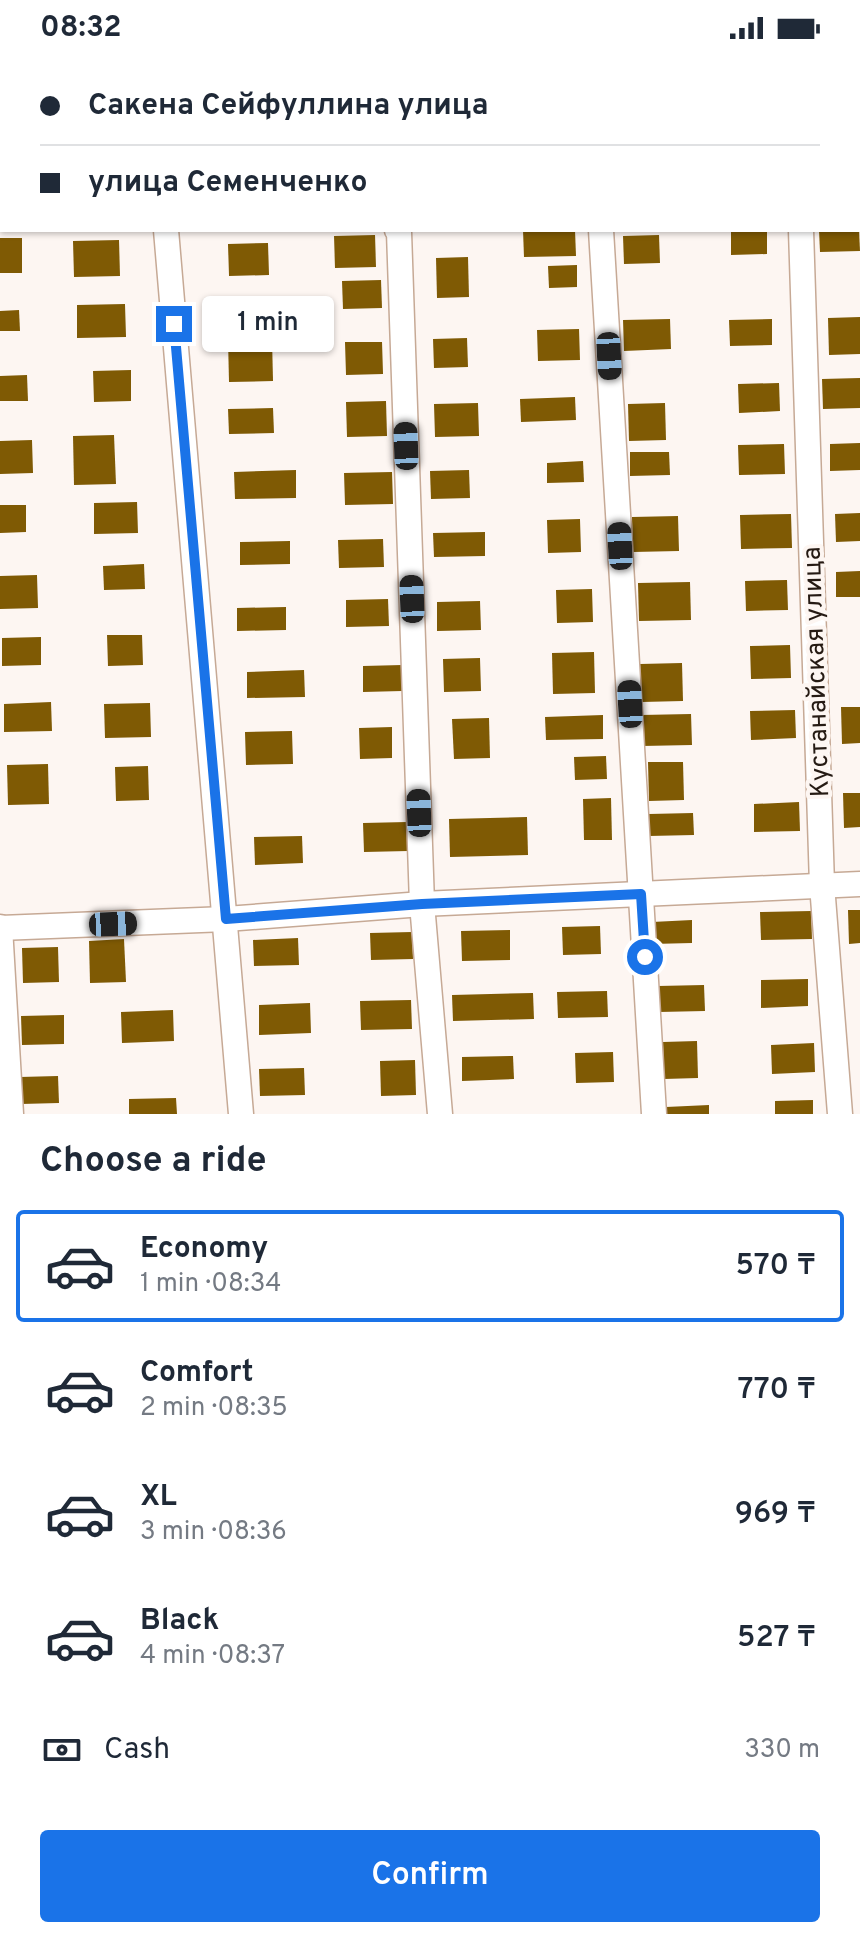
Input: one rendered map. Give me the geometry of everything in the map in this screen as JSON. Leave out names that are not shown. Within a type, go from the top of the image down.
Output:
[{"type":"street","points":[[166,232],[241,1114]]},
{"type":"street","points":[[399,232],[422,904],[440,1114]]},
{"type":"street","points":[[601,232],[654,1114]]},
{"type":"street","name":"Кустанайская улица","points":[[801,232],[822,885],[840,1114]]},
{"type":"street","points":[[11,1114],[0,928],[226,919],[422,904],[860,884]]},
{"type":"building","points":[[523,232],[575,232],[576,256],[524,257]]},
{"type":"building","points":[[731,232],[767,232],[767,254],[731,255]]},
{"type":"building","points":[[819,232],[859,232],[860,251],[820,252]]},
{"type":"building","points":[[375,235],[376,267],[335,268],[334,236]]},
{"type":"building","points":[[659,235],[660,263],[624,264],[623,236]]},
{"type":"building","points":[[0,238],[22,238],[22,273],[0,273]]},
{"type":"building","points":[[119,240],[120,276],[74,277],[73,241]]},
{"type":"building","points":[[268,243],[269,275],[229,276],[228,244]]},
{"type":"building","points":[[468,257],[469,297],[437,298],[436,258]]},
{"type":"building","points":[[577,265],[577,287],[549,288],[548,266]]},
{"type":"building","points":[[381,280],[382,308],[343,309],[342,281]]},
{"type":"building","points":[[125,304],[126,337],[77,338],[77,305]]},
{"type":"building","points":[[19,310],[20,331],[0,331],[0,311]]},
{"type":"building","points":[[860,317],[860,354],[829,355],[828,318]]},
{"type":"building","points":[[670,319],[671,349],[624,351],[623,320]]},
{"type":"building","points":[[772,319],[772,345],[730,346],[729,320]]},
{"type":"building","points":[[579,329],[580,360],[538,361],[537,330]]},
{"type":"building","points":[[272,338],[273,381],[229,382],[228,339]]},
{"type":"building","points":[[467,338],[468,367],[434,368],[433,339]]},
{"type":"building","points":[[345,342],[382,342],[383,374],[346,375]]},
{"type":"building","points":[[131,370],[131,401],[94,402],[93,371]]},
{"type":"building","points":[[27,375],[28,401],[0,401],[0,376]]},
{"type":"building","points":[[860,378],[860,408],[823,409],[822,379]]},
{"type":"building","points":[[779,383],[780,411],[739,413],[738,384]]},
{"type":"building","points":[[575,397],[576,420],[521,422],[520,399]]},
{"type":"building","points":[[386,401],[387,436],[347,437],[346,402]]},
{"type":"building","points":[[478,403],[479,436],[435,437],[434,404]]},
{"type":"building","points":[[665,403],[666,440],[629,441],[628,404]]},
{"type":"building","points":[[273,408],[274,433],[229,434],[228,409]]},
{"type":"building","points":[[114,435],[116,484],[74,485],[73,436]]},
{"type":"building","points":[[32,440],[33,473],[0,474],[0,441]]},
{"type":"building","points":[[860,443],[860,470],[830,471],[830,444]]},
{"type":"building","points":[[784,444],[785,474],[739,475],[738,445]]},
{"type":"building","points":[[630,452],[669,452],[670,475],[630,476]]},
{"type":"building","points":[[583,461],[584,482],[547,483],[547,463]]},
{"type":"building","points":[[296,470],[296,498],[235,499],[234,472]]},
{"type":"building","points":[[469,470],[470,498],[431,499],[430,471]]},
{"type":"building","points":[[392,472],[393,504],[345,505],[344,473]]},
{"type":"building","points":[[137,502],[138,533],[94,534],[94,503]]},
{"type":"building","points":[[0,505],[26,505],[26,532],[0,533]]},
{"type":"building","points":[[860,513],[860,541],[836,542],[835,514]]},
{"type":"building","points":[[791,514],[792,548],[741,549],[740,515]]},
{"type":"building","points":[[678,516],[679,551],[633,552],[632,517]]},
{"type":"building","points":[[580,519],[581,552],[548,553],[547,520]]},
{"type":"building","points":[[485,532],[485,556],[434,557],[433,533]]},
{"type":"building","points":[[383,539],[384,567],[339,568],[338,540]]},
{"type":"building","points":[[290,541],[290,564],[240,565],[240,542]]},
{"type":"building","points":[[144,564],[145,589],[104,590],[103,566]]},
{"type":"building","points":[[860,571],[860,597],[836,597],[836,572]]},
{"type":"building","points":[[37,575],[38,608],[0,609],[0,576]]},
{"type":"building","points":[[787,580],[788,610],[746,611],[745,581]]},
{"type":"building","points":[[690,582],[691,620],[639,621],[638,583]]},
{"type":"building","points":[[592,589],[593,622],[557,623],[556,590]]},
{"type":"building","points":[[388,599],[389,626],[346,627],[346,600]]},
{"type":"building","points":[[480,601],[481,630],[437,631],[437,602]]},
{"type":"building","points":[[286,607],[286,630],[237,631],[237,608]]},
{"type":"building","points":[[107,635],[142,635],[143,665],[108,666]]},
{"type":"building","points":[[41,637],[41,665],[2,666],[2,638]]},
{"type":"building","points":[[790,645],[791,678],[751,679],[750,646]]},
{"type":"building","points":[[594,652],[595,693],[553,694],[552,653]]},
{"type":"building","points":[[480,658],[481,691],[444,692],[443,659]]},
{"type":"building","points":[[682,663],[683,701],[642,702],[640,664]]},
{"type":"building","points":[[402,665],[402,691],[363,692],[363,666]]},
{"type":"building","points":[[304,670],[305,697],[247,698],[247,672]]},
{"type":"building","points":[[51,702],[52,731],[4,732],[4,704]]},
{"type":"building","points":[[150,703],[151,737],[105,738],[104,704]]},
{"type":"building","points":[[841,707],[860,707],[860,743],[842,744]]},
{"type":"building","points":[[795,710],[796,738],[751,740],[750,711]]},
{"type":"building","points":[[691,714],[692,745],[642,746],[641,715]]},
{"type":"building","points":[[603,715],[603,739],[546,740],[545,717]]},
{"type":"building","points":[[489,718],[490,758],[454,759],[452,719]]},
{"type":"building","points":[[392,727],[392,758],[360,759],[359,728]]},
{"type":"building","points":[[292,731],[293,764],[246,765],[245,732]]},
{"type":"building","points":[[606,756],[607,779],[575,780],[574,757]]},
{"type":"building","points":[[648,762],[683,762],[684,800],[649,801]]},
{"type":"building","points":[[48,764],[49,804],[8,805],[7,765]]},
{"type":"building","points":[[148,766],[149,800],[116,801],[115,767]]},
{"type":"building","points":[[843,793],[860,793],[860,827],[844,828]]},
{"type":"building","points":[[611,798],[612,840],[584,840],[583,799]]},
{"type":"building","points":[[799,802],[800,831],[754,832],[754,804]]},
{"type":"building","points":[[693,813],[694,835],[649,836],[649,814]]},
{"type":"building","points":[[527,817],[528,855],[450,857],[449,819]]},
{"type":"building","points":[[407,822],[408,851],[364,852],[363,823]]},
{"type":"building","points":[[302,836],[303,863],[255,865],[254,837]]},
{"type":"building","points":[[848,910],[860,910],[860,943],[849,944]]},
{"type":"building","points":[[811,911],[812,939],[761,940],[760,912]]},
{"type":"building","points":[[692,920],[692,943],[652,944],[652,922]]},
{"type":"building","points":[[600,926],[601,954],[563,955],[562,927]]},
{"type":"building","points":[[510,930],[510,960],[462,961],[461,931]]},
{"type":"building","points":[[412,932],[413,959],[371,960],[370,933]]},
{"type":"building","points":[[298,938],[299,965],[254,966],[253,940]]},
{"type":"building","points":[[124,939],[126,982],[90,983],[89,941]]},
{"type":"building","points":[[58,947],[59,982],[23,983],[22,948]]},
{"type":"building","points":[[808,979],[808,1006],[761,1008],[761,980]]},
{"type":"building","points":[[704,985],[705,1011],[659,1012],[658,986]]},
{"type":"building","points":[[607,991],[608,1017],[558,1018],[557,992]]},
{"type":"building","points":[[533,993],[534,1019],[453,1021],[452,995]]},
{"type":"building","points":[[411,1000],[412,1029],[361,1030],[360,1001]]},
{"type":"building","points":[[310,1003],[311,1033],[259,1035],[259,1005]]},
{"type":"building","points":[[173,1010],[174,1041],[122,1043],[121,1012]]},
{"type":"building","points":[[64,1015],[64,1044],[22,1045],[21,1016]]},
{"type":"building","points":[[697,1041],[698,1078],[664,1079],[663,1042]]},
{"type":"building","points":[[814,1043],[815,1072],[772,1074],[771,1045]]},
{"type":"building","points":[[613,1052],[614,1082],[576,1083],[575,1053]]},
{"type":"building","points":[[513,1056],[514,1079],[462,1081],[462,1057]]},
{"type":"building","points":[[415,1060],[416,1095],[381,1096],[380,1061]]},
{"type":"building","points":[[304,1068],[305,1095],[260,1096],[259,1069]]},
{"type":"building","points":[[58,1076],[59,1103],[21,1104],[20,1077]]},
{"type":"building","points":[[176,1098],[177,1114],[129,1114],[129,1099]]},
{"type":"building","points":[[813,1100],[813,1114],[775,1114],[775,1101]]},
{"type":"building","points":[[709,1105],[709,1114],[666,1114],[666,1107]]},
{"type":"route","points":[[174,324],[226,919],[422,904],[641,894],[645,957]]}]
